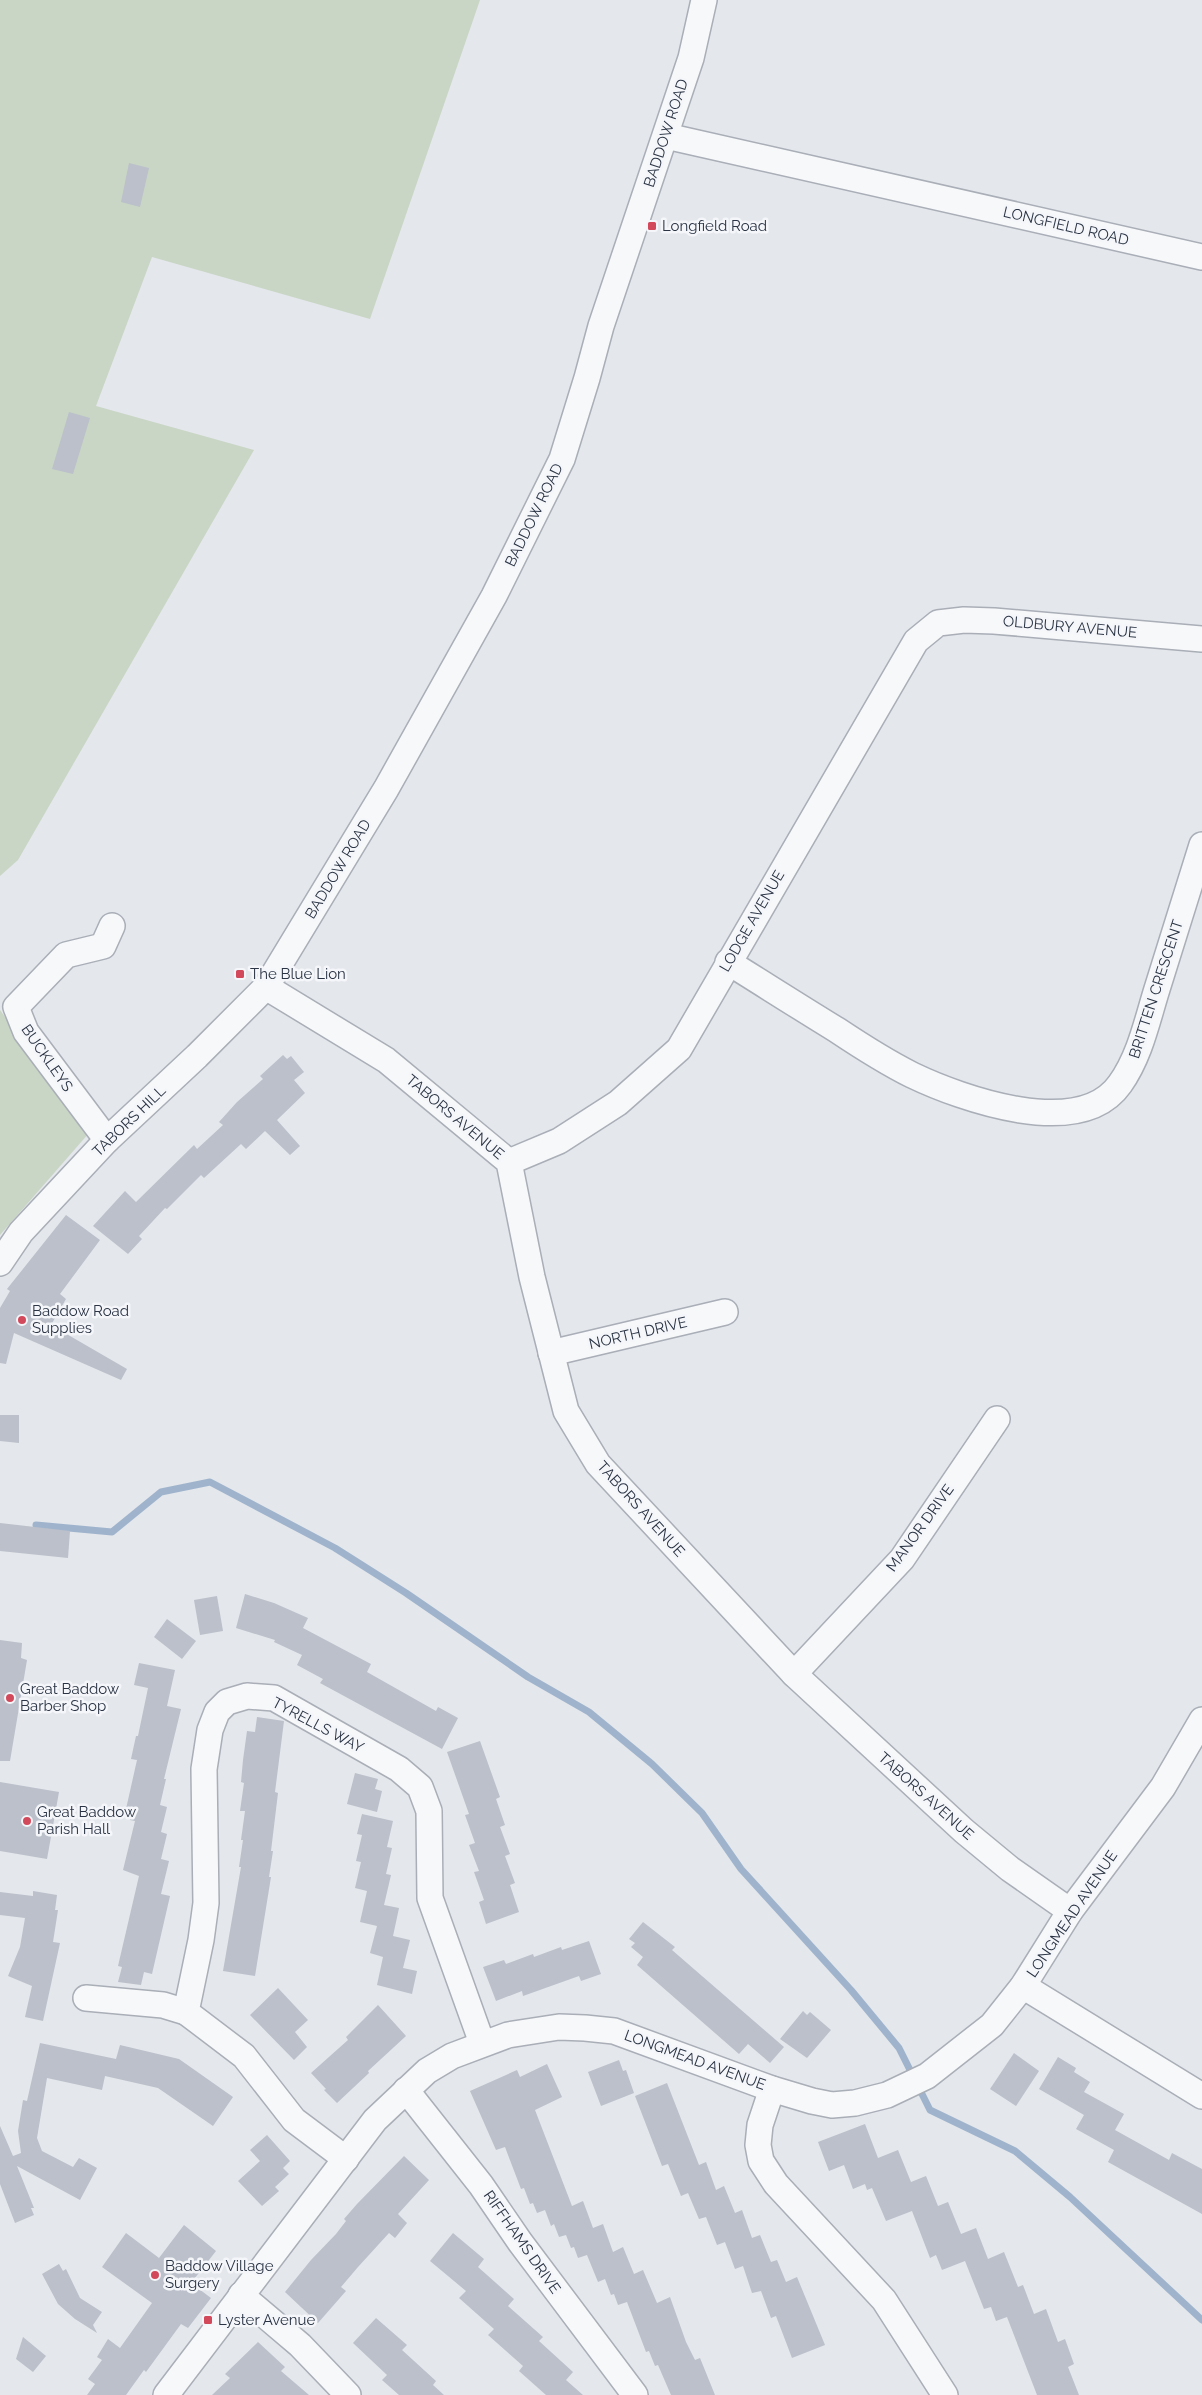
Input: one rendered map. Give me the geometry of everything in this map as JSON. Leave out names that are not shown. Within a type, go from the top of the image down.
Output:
[{"type":"street","name":"BADDOW ROAD","points":[[266,987],[400,764],[494,596],[562,459],[588,378],[601,326],[691,58],[704,0]]},
{"type":"street","name":"LONGFIELD ROAD","points":[[666,136],[1202,257]]},
{"type":"street","name":"OLDBURY AVENUE","points":[[938,623],[964,620],[994,621],[1202,640]]},
{"type":"street","name":"LODGE AVENUE","points":[[509,1162],[559,1141],[618,1103],[679,1049],[916,641],[938,623]]},
{"type":"street","name":"BRITTEN CRESCENT","points":[[728,962],[871,1052],[911,1074],[951,1092],[984,1102],[1027,1110],[1057,1112],[1083,1109],[1099,1104],[1119,1086],[1137,1053],[1202,845]]},
{"type":"street","name":"BUCKLEYS","points":[[107,1140],[26,1032],[16,1006],[66,954],[103,946],[112,926]]},
{"type":"street","name":"TABORS HILL","points":[[0,1263],[22,1232],[107,1140],[197,1056],[266,987]]},
{"type":"street","name":"TABORS AVENUE","points":[[266,987],[386,1060],[509,1162],[532,1277],[566,1411],[598,1464],[794,1674],[964,1831],[1010,1869],[1070,1911]]},
{"type":"street","name":"NORTH DRIVE","points":[[551,1353],[725,1312]]},
{"type":"street","name":"MANOR DRIVE","points":[[794,1674],[902,1558],[997,1419]]},
{"type":"street","name":"TYRELLS WAY","points":[[186,2012],[201,1940],[206,1903],[204,1769],[210,1730],[217,1712],[227,1702],[247,1696],[274,1698],[399,1769],[420,1787],[430,1811],[430,1898],[482,2043]]},
{"type":"street","name":"LONGMEAD AVENUE","points":[[166,2395],[376,2120],[428,2071],[452,2056],[482,2043],[508,2035],[558,2027],[614,2031],[772,2089],[812,2102],[832,2105],[855,2103],[887,2095],[927,2076],[992,2025],[1022,1986],[1070,1911],[1163,1787],[1202,1720]]},
{"type":"street","points":[[1022,1986],[1202,2096]]},
{"type":"street","points":[[86,1998],[163,2005],[186,2012],[227,2041],[244,2056],[294,2120],[346,2158]]},
{"type":"street","points":[[772,2089],[760,2125],[758,2144],[761,2161],[776,2184],[884,2300],[945,2395]]},
{"type":"street","name":"RIFFHAMS DRIVE","points":[[406,2090],[481,2185],[520,2242],[635,2395]]},
{"type":"street","points":[[241,2295],[293,2339],[348,2395]]},
{"type":"green space","points":[[0,0],[480,0],[370,319],[152,257],[96,406],[254,450],[18,860],[0,876]]},
{"type":"green space","points":[[0,1010],[89,1133],[0,1235]]},
{"type":"building","points":[[129,163],[149,168],[140,207],[121,202]]},
{"type":"building","points":[[69,412],[90,418],[73,474],[52,469]]},
{"type":"building","points":[[283,1055],[287,1059],[291,1056],[304,1072],[294,1080],[305,1093],[277,1120],[300,1146],[290,1155],[265,1131],[246,1149],[241,1144],[204,1178],[201,1175],[167,1209],[165,1208],[139,1236],[142,1239],[128,1254],[93,1226],[125,1191],[136,1202],[194,1145],[197,1149],[223,1125],[219,1122],[237,1102],[263,1079],[260,1076]]},
{"type":"building","points":[[66,1215],[100,1240],[60,1294],[66,1299],[51,1325],[127,1369],[121,1380],[14,1333],[6,1364],[0,1363],[0,1308],[10,1291],[7,1289]]},
{"type":"building","points":[[0,1415],[19,1415],[19,1443],[0,1441]]},
{"type":"building","points":[[0,1523],[70,1531],[68,1558],[0,1551]]},
{"type":"building","points":[[245,1594],[274,1603],[308,1618],[303,1628],[371,1664],[367,1672],[436,1711],[438,1707],[458,1718],[442,1749],[320,1683],[323,1679],[297,1665],[302,1655],[274,1642],[275,1640],[236,1628]]},
{"type":"building","points":[[217,1596],[223,1631],[200,1635],[194,1600]]},
{"type":"building","points":[[167,1619],[196,1641],[182,1659],[154,1637]]},
{"type":"building","points":[[0,1640],[22,1643],[21,1658],[27,1660],[10,1761],[0,1761]]},
{"type":"building","points":[[139,1663],[175,1670],[167,1706],[181,1709],[164,1779],[166,1779],[160,1805],[167,1807],[161,1832],[167,1834],[161,1859],[169,1861],[161,1894],[170,1896],[152,1974],[144,1972],[141,1985],[118,1982],[122,1967],[118,1966],[139,1876],[123,1870],[135,1821],[130,1820],[133,1810],[126,1809],[137,1760],[131,1759],[148,1688],[134,1685]]},
{"type":"building","points":[[257,1717],[284,1721],[275,1792],[278,1793],[271,1851],[273,1851],[269,1877],[271,1877],[255,1976],[223,1971],[241,1867],[239,1867],[245,1811],[240,1811],[244,1783],[241,1782],[243,1760],[247,1731],[255,1732]]},
{"type":"building","points":[[480,1741],[500,1797],[496,1799],[505,1825],[500,1827],[510,1854],[505,1856],[515,1883],[510,1885],[519,1912],[486,1924],[479,1902],[484,1900],[474,1872],[479,1871],[469,1845],[475,1843],[465,1815],[469,1814],[447,1752]]},
{"type":"building","points":[[355,1773],[378,1779],[375,1789],[382,1791],[377,1812],[347,1804]]},
{"type":"building","name":"Great Baddow Parish Hall","points":[[0,1782],[59,1792],[47,1859],[0,1851]]},
{"type":"building","points":[[362,1814],[393,1821],[387,1847],[392,1848],[386,1874],[391,1875],[384,1905],[399,1908],[393,1936],[410,1940],[403,1968],[417,1971],[412,1994],[377,1985],[383,1957],[370,1953],[377,1926],[360,1922],[367,1891],[355,1888],[361,1862],[356,1861],[362,1835],[357,1834]]},
{"type":"building","points":[[33,1891],[57,1895],[55,1910],[58,1910],[53,1942],[60,1943],[43,2021],[25,2017],[32,1986],[8,1976],[20,1947],[25,1918],[0,1915],[0,1892],[33,1896]]},
{"type":"building","points":[[643,1922],[675,1947],[672,1950],[784,2047],[770,2063],[748,2044],[739,2054],[637,1965],[643,1957],[631,1947],[635,1943],[629,1939]]},
{"type":"building","points":[[589,1941],[601,1974],[581,1981],[579,1976],[523,1996],[522,1991],[496,2001],[483,1967],[504,1960],[506,1964],[533,1954],[534,1957],[561,1947],[562,1950]]},
{"type":"building","points":[[278,1988],[308,2020],[295,2032],[307,2047],[294,2060],[250,2015]]},
{"type":"building","points":[[378,2005],[406,2036],[337,2103],[311,2073],[348,2040],[346,2037]]},
{"type":"building","points":[[803,2011],[807,2015],[810,2012],[831,2030],[807,2058],[780,2039]]},
{"type":"building","points":[[40,2043],[116,2059],[120,2045],[179,2059],[233,2097],[213,2126],[158,2088],[105,2076],[102,2090],[47,2078],[37,2138],[42,2151],[73,2167],[79,2158],[97,2168],[80,2200],[17,2166],[34,2208],[31,2208],[34,2215],[15,2223],[0,2184],[0,2126],[13,2156],[21,2153],[18,2131],[23,2100],[27,2101]]},
{"type":"building","points":[[1014,2053],[1039,2071],[1016,2106],[990,2089]]},
{"type":"building","points":[[1058,2057],[1076,2068],[1074,2072],[1090,2082],[1084,2092],[1124,2114],[1115,2130],[1169,2160],[1172,2153],[1202,2169],[1202,2214],[1108,2162],[1114,2150],[1076,2129],[1084,2115],[1039,2089]]},
{"type":"building","points":[[619,2060],[623,2071],[626,2070],[634,2093],[601,2106],[588,2072]]},
{"type":"building","points":[[547,2064],[562,2097],[535,2110],[572,2206],[583,2201],[593,2228],[603,2224],[613,2252],[623,2247],[634,2274],[643,2270],[657,2303],[670,2297],[686,2342],[695,2360],[700,2358],[715,2395],[671,2395],[658,2365],[655,2366],[649,2351],[646,2352],[627,2302],[618,2305],[614,2294],[611,2295],[605,2279],[598,2282],[587,2255],[578,2258],[574,2247],[571,2248],[566,2235],[559,2237],[554,2224],[551,2226],[545,2210],[537,2213],[533,2203],[530,2204],[524,2188],[521,2189],[505,2147],[496,2150],[470,2091],[517,2070],[520,2077]]},
{"type":"building","points":[[667,2083],[699,2165],[706,2162],[716,2190],[724,2186],[735,2213],[742,2210],[752,2238],[760,2235],[771,2262],[777,2260],[786,2282],[797,2277],[825,2345],[792,2358],[776,2316],[771,2318],[761,2291],[752,2293],[743,2266],[735,2269],[725,2242],[717,2245],[706,2217],[699,2219],[688,2193],[681,2196],[668,2164],[662,2166],[635,2096]]},
{"type":"building","points":[[865,2124],[878,2158],[898,2150],[911,2182],[926,2176],[938,2206],[948,2202],[961,2234],[976,2228],[988,2259],[1004,2252],[1018,2287],[1023,2285],[1034,2314],[1046,2309],[1058,2342],[1065,2339],[1074,2364],[1068,2367],[1079,2395],[1037,2395],[1007,2317],[996,2321],[991,2307],[984,2309],[965,2261],[942,2270],[936,2255],[930,2258],[912,2211],[886,2221],[872,2188],[867,2190],[865,2184],[853,2189],[844,2165],[829,2171],[818,2142]]},
{"type":"building","points":[[267,2135],[290,2161],[283,2168],[289,2174],[275,2187],[279,2191],[262,2206],[238,2181],[260,2161],[250,2150]]},
{"type":"building","points":[[404,2156],[429,2180],[398,2214],[407,2223],[395,2238],[389,2233],[358,2267],[341,2287],[346,2291],[318,2323],[285,2292],[311,2260],[336,2234],[346,2221],[344,2219],[357,2204]]},
{"type":"building","name":"Baddow Village Surgery","points":[[184,2225],[216,2251],[191,2283],[211,2298],[188,2328],[181,2324],[146,2372],[144,2370],[126,2395],[87,2395],[95,2384],[88,2379],[102,2360],[97,2357],[108,2339],[120,2348],[152,2303],[102,2267],[126,2233],[159,2258]]},
{"type":"building","points":[[453,2233],[484,2259],[478,2267],[514,2299],[508,2306],[543,2337],[539,2341],[573,2372],[566,2380],[583,2395],[546,2395],[519,2371],[523,2366],[488,2335],[494,2329],[459,2298],[466,2291],[430,2261]]},
{"type":"building","points":[[59,2264],[63,2271],[66,2269],[80,2298],[102,2312],[93,2325],[97,2333],[75,2319],[58,2304],[42,2274]]},
{"type":"building","points":[[376,2318],[407,2345],[402,2350],[436,2381],[433,2385],[444,2395],[399,2395],[382,2380],[387,2375],[353,2343]]},
{"type":"building","points":[[23,2337],[46,2356],[33,2372],[16,2359]]},
{"type":"building","points":[[258,2342],[285,2367],[281,2371],[309,2395],[212,2395],[230,2378],[225,2374]]},
{"type":"waterway","points":[[36,1525],[112,1532],[161,1492],[210,1482],[335,1548],[406,1593],[528,1677],[589,1712],[652,1764],[702,1813],[741,1869],[851,1990],[899,2048],[930,2110],[1015,2151],[1070,2197],[1202,2320]]},
{"type":"place","name":"Longfield Road","points":[[652,226]]},
{"type":"place","name":"The Blue Lion","points":[[240,974]]},
{"type":"place","name":"Baddow Road Supplies","points":[[22,1320]]},
{"type":"place","name":"Great Baddow Barber Shop","points":[[10,1698]]},
{"type":"place","name":"Great Baddow Parish Hall","points":[[27,1821]]},
{"type":"place","name":"Baddow Village Surgery","points":[[155,2275]]},
{"type":"place","name":"Lyster Avenue","points":[[208,2320]]}]
